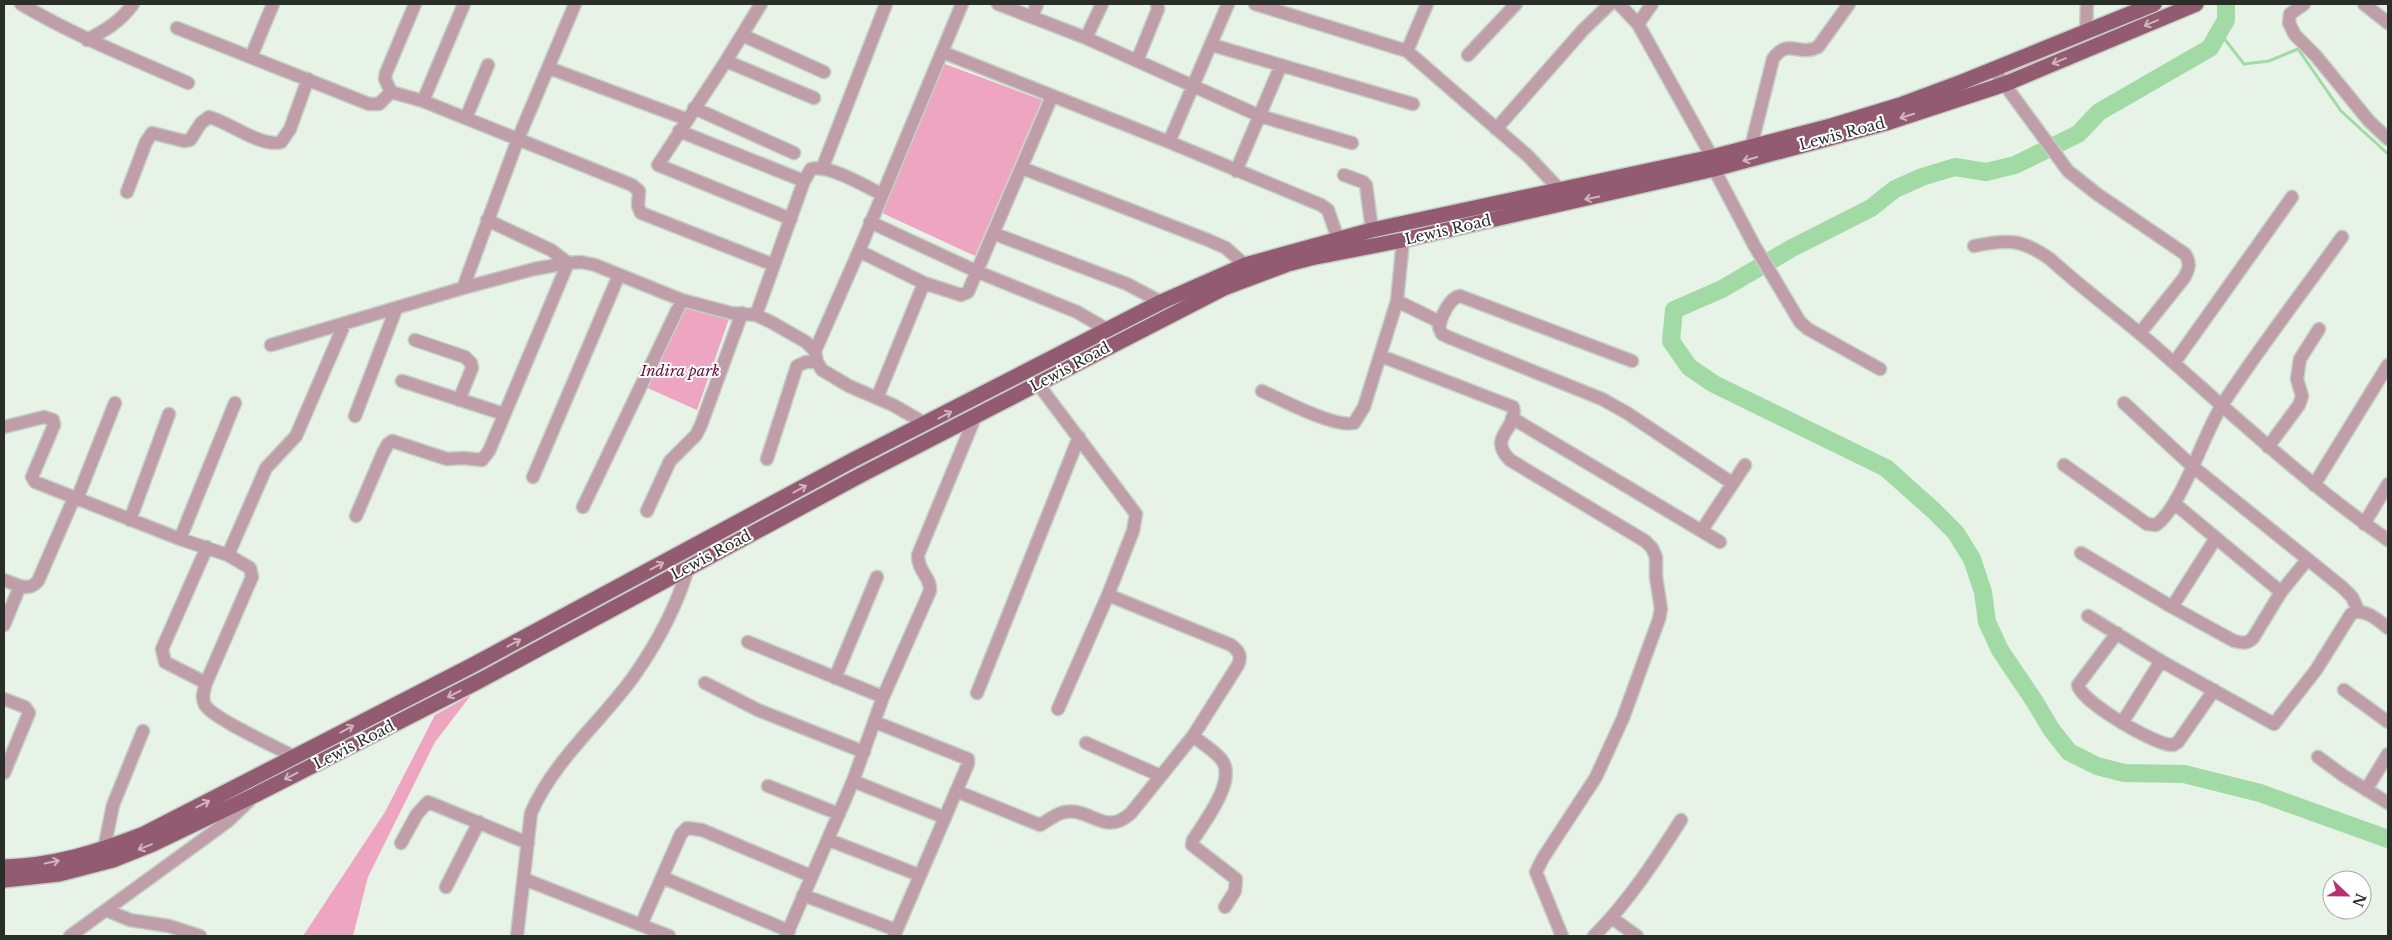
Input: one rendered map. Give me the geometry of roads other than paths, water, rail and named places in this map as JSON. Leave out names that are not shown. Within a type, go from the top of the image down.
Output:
[{"type":"main road","name":"Lewis Road","points":[[1713,163],[1751,147],[1900,105],[1994,70],[2154,4]]},
{"type":"main road","name":"Lewis Road","points":[[4,880],[59,874],[113,860],[153,844],[480,681],[861,475],[1224,288],[1295,262],[1403,240],[1629,182],[1886,123],[2005,84],[2196,4]]},
{"type":"main road","name":"Lewis Road","points":[[4,867],[48,863],[104,849],[151,830],[471,666],[853,460],[1161,302],[1245,265],[1298,248],[1338,240],[1372,230],[1560,190],[1629,182]]},
{"type":"main road","points":[[853,460],[861,475]]},
{"type":"main road","points":[[621,586],[630,599]]},
{"type":"street","points":[[21,4],[87,40],[188,83]]},
{"type":"street","points":[[87,40],[110,28],[125,16],[132,4]]},
{"type":"street","points":[[251,57],[273,4]]},
{"type":"street","points":[[415,4],[386,73],[385,79],[392,92],[423,101],[635,187],[639,191],[639,210],[646,216],[774,265]]},
{"type":"street","points":[[423,101],[464,4]]},
{"type":"street","points":[[463,288],[518,140],[575,4]]},
{"type":"street","points":[[761,4],[658,165],[790,218]]},
{"type":"street","points":[[822,168],[886,4]]},
{"type":"street","points":[[767,459],[793,373],[801,363],[816,357],[881,194],[962,4]]},
{"type":"street","points":[[998,4],[1086,38],[1260,116],[1352,143]]},
{"type":"street","points":[[1032,17],[1037,4]]},
{"type":"street","points":[[1086,38],[1102,4]]},
{"type":"street","points":[[1137,60],[1158,9],[1157,4]]},
{"type":"street","points":[[1169,142],[1228,4]]},
{"type":"street","points":[[1255,4],[1407,51],[1528,156],[1560,190]]},
{"type":"street","points":[[1407,51],[1427,4]]},
{"type":"street","points":[[1468,55],[1516,4]]},
{"type":"street","points":[[1496,129],[1583,30],[1610,4]]},
{"type":"street","points":[[1619,4],[1638,24],[1713,163],[1754,245],[1800,322],[1808,329],[1880,368]]},
{"type":"street","points":[[1638,24],[1652,4]]},
{"type":"street","points":[[1751,147],[1773,59],[1779,50],[1784,48],[1812,50],[1818,47],[1849,4]]},
{"type":"street","points":[[2087,4],[2093,28]]},
{"type":"street","points":[[2304,4],[2290,14],[2289,23],[2295,34],[2316,56],[2369,121],[2388,139]]},
{"type":"street","points":[[2364,4],[2388,23]]},
{"type":"street","points":[[177,28],[374,105],[384,100],[392,92]]},
{"type":"street","points":[[742,35],[824,72]]},
{"type":"street","points":[[1212,45],[1413,104]]},
{"type":"street","points":[[942,52],[1169,142],[1321,205],[1328,210],[1338,240]]},
{"type":"street","points":[[726,61],[814,98]]},
{"type":"street","points":[[466,118],[488,65]]},
{"type":"street","points":[[1236,171],[1281,65]]},
{"type":"street","points":[[549,68],[686,119]]},
{"type":"street","points":[[1994,70],[2068,171],[2097,194],[2185,254],[2189,260],[2189,268],[2184,278],[2140,333]]},
{"type":"street","points":[[127,192],[146,142],[152,133],[184,141],[190,140],[201,123],[208,117],[264,141],[274,144],[281,142],[290,129],[308,79]]},
{"type":"street","points":[[859,251],[924,283],[961,295],[968,292],[995,234],[1052,96]]},
{"type":"street","points":[[694,108],[794,153]]},
{"type":"street","points":[[679,131],[804,181]]},
{"type":"street","points":[[756,315],[804,181],[811,170],[822,168],[881,194]]},
{"type":"street","points":[[1022,168],[1208,240],[1226,248],[1245,265]]},
{"type":"street","points":[[1344,175],[1364,182],[1372,230]]},
{"type":"street","points":[[2174,363],[2292,197]]},
{"type":"street","points":[[487,220],[551,250],[568,263]]},
{"type":"street","points":[[870,222],[978,272],[1077,312],[1108,330]]},
{"type":"street","points":[[995,234],[1127,284],[1161,302]]},
{"type":"street","points":[[2064,465],[2151,526],[2162,521],[2174,503],[2221,407],[2342,237]]},
{"type":"street","points":[[1262,391],[1334,422],[1348,425],[1354,423],[1364,407],[1397,301],[1402,270],[1403,240]]},
{"type":"street","points":[[1974,246],[2016,241],[2034,247],[2140,333],[2268,447],[2364,524],[2388,540]]},
{"type":"street","points":[[271,346],[463,288],[568,263],[581,262],[595,265],[682,300],[731,314],[756,315],[794,334],[816,357],[822,370],[926,424]]},
{"type":"street","points":[[356,516],[388,444],[398,441],[447,459],[482,460],[489,451],[568,263]]},
{"type":"street","points":[[533,476],[618,275]]},
{"type":"street","points":[[877,398],[924,283]]},
{"type":"street","points":[[1632,361],[1460,296],[1454,297],[1440,322],[1440,331],[1448,337],[1602,399],[1627,413],[1732,483]]},
{"type":"street","points":[[583,507],[682,300]]},
{"type":"street","points":[[1397,301],[1440,322]]},
{"type":"street","points":[[355,416],[396,309]]},
{"type":"street","points":[[646,512],[670,461],[696,435],[701,425],[742,313]]},
{"type":"street","points":[[228,555],[266,468],[296,436],[344,325]]},
{"type":"street","points":[[2268,447],[2299,405],[2302,396],[2297,379],[2300,359],[2319,329]]},
{"type":"street","points":[[415,340],[465,357],[472,363],[472,368],[459,400]]},
{"type":"street","points":[[1381,356],[1513,408],[1512,418],[1500,441],[1503,453],[1510,460],[1645,541],[1652,548],[1656,557],[1656,577],[1661,609],[1626,710],[1596,777],[1543,858],[1536,872],[1562,936]]},
{"type":"street","points":[[2314,485],[2388,365]]},
{"type":"street","points":[[402,381],[504,414]]},
{"type":"street","points":[[1038,384],[1136,514],[1134,531],[1058,709]]},
{"type":"street","points":[[4,580],[27,588],[34,586],[38,581],[76,498],[115,403]]},
{"type":"street","points":[[180,539],[234,403]]},
{"type":"street","points":[[2124,403],[2192,466],[2342,587],[2352,597],[2358,610]]},
{"type":"street","points":[[130,520],[169,414]]},
{"type":"street","points":[[664,878],[787,933],[811,876],[829,840],[864,752],[883,697],[930,591],[928,579],[920,570],[918,555],[976,415]]},
{"type":"street","points":[[4,427],[44,417],[53,420],[54,425],[32,480],[130,520],[228,555],[250,568],[252,577],[206,683],[202,697],[204,704],[209,710],[296,757]]},
{"type":"street","points":[[1512,418],[1720,542]]},
{"type":"street","points":[[977,693],[1079,437]]},
{"type":"street","points":[[1702,530],[1745,465]]},
{"type":"street","points":[[2364,524],[2388,484]]},
{"type":"street","points":[[2174,503],[2281,592]]},
{"type":"street","points":[[2172,607],[2216,538]]},
{"type":"street","points":[[206,683],[165,662],[162,657],[162,649],[207,548]]},
{"type":"street","points":[[2081,553],[2172,607],[2234,641],[2243,643],[2249,642],[2253,638],[2281,592],[2307,560]]},
{"type":"street","points":[[518,936],[531,812],[538,796],[553,774],[634,676],[679,598],[688,568]]},
{"type":"street","points":[[835,678],[877,577]]},
{"type":"street","points":[[4,625],[20,586]]},
{"type":"street","points":[[956,790],[1040,825],[1064,812],[1084,815],[1114,824],[1122,821],[1131,813],[1193,736],[1238,665],[1240,655],[1237,650],[1231,645],[1108,595]]},
{"type":"street","points":[[2358,610],[2387,625]]},
{"type":"street","points":[[2088,616],[2117,632],[2161,661],[2274,724],[2316,670],[2345,622],[2358,610]]},
{"type":"street","points":[[2117,632],[2078,685],[2082,693],[2122,723],[2164,744],[2173,745],[2178,742],[2214,690]]},
{"type":"street","points":[[748,642],[883,697]]},
{"type":"street","points":[[2122,723],[2161,661]]},
{"type":"street","points":[[704,683],[758,710],[864,752]]},
{"type":"street","points":[[2344,690],[2388,722]]},
{"type":"street","points":[[4,699],[28,709],[29,713],[4,773]]},
{"type":"street","points":[[803,895],[895,933],[968,764],[968,759],[875,722]]},
{"type":"street","points":[[104,849],[113,805],[143,731]]},
{"type":"street","points":[[1193,736],[1222,759],[1225,768],[1226,785],[1193,840],[1192,845],[1236,879],[1235,891],[1226,906]]},
{"type":"street","points":[[1086,743],[1161,776]]},
{"type":"street","points":[[2366,790],[2388,754]]},
{"type":"street","points":[[2318,757],[2388,803]]},
{"type":"street","points":[[853,781],[944,817]]},
{"type":"street","points":[[768,786],[839,814]]},
{"type":"street","points":[[70,936],[227,822],[255,794]]},
{"type":"street","points":[[401,843],[418,814],[428,802],[528,843]]},
{"type":"street","points":[[1594,936],[1612,918],[1647,873],[1682,820]]},
{"type":"street","points":[[446,886],[479,822]]},
{"type":"street","points":[[641,925],[664,878],[681,834],[687,828],[693,828],[811,876]]},
{"type":"street","points":[[829,840],[919,875]]},
{"type":"street","points":[[524,879],[669,936]]},
{"type":"street","points":[[106,910],[130,920],[169,926],[200,936]]},
{"type":"street","points":[[1612,918],[1637,936]]},
{"type":"waterway","points":[[2226,4],[2226,20],[2210,48],[2099,112],[2078,134],[2015,165],[1986,172],[1955,167],[1922,177],[1895,189],[1871,208],[1792,248],[1722,289],[1674,310],[1671,341],[1689,367],[1714,384],[1886,468],[1956,533],[1972,559],[1983,592],[1987,622],[2000,650],[2051,729],[2069,752],[2097,766],[2124,773],[2184,774],[2260,793],[2388,839]]},
{"type":"waterway","points":[[2219,32],[2244,64],[2269,61],[2298,49],[2341,111],[2388,154]]},
{"type":"park label","name":"Indira park","points":[[680,371]]}]
